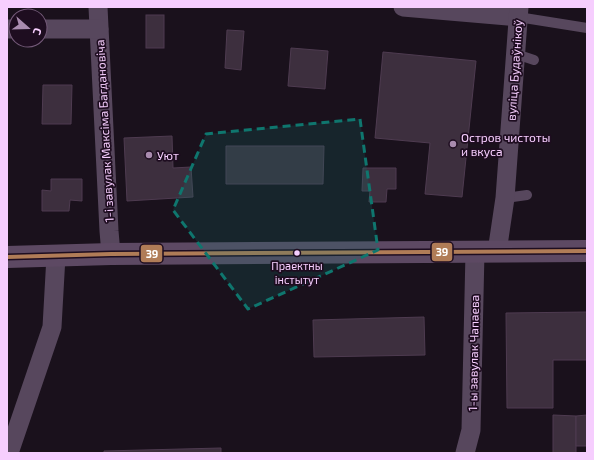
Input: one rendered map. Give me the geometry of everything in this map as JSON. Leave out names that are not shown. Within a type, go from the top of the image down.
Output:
[{"type":"main road","points":[[7,257],[111,254],[587,251]]},
{"type":"street","name":"1-і завулак Максіма Багдановіча","points":[[98,7],[111,254]]},
{"type":"street","points":[[403,7],[518,12]]},
{"type":"street","name":"вуліца Будаўнікоў","points":[[497,252],[505,198],[518,12]]},
{"type":"street","points":[[48,29],[99,29]]},
{"type":"street","name":"1-ы завулак Чапаева","points":[[465,453],[471,430],[475,252]]},
{"type":"street","points":[[9,453],[52,327],[56,256]]},
{"type":"lane","points":[[518,12],[587,28]]},
{"type":"lane","points":[[516,54],[534,60]]},
{"type":"lane","points":[[505,198],[527,195]]},
{"type":"highlighted area","points":[[360,119],[378,250],[248,309],[173,210],[206,134]]},
{"type":"building","points":[[146,15],[164,15],[164,48],[146,48]]},
{"type":"building","points":[[227,30],[244,31],[241,70],[225,68]]},
{"type":"building","points":[[291,48],[328,51],[325,89],[288,86]]},
{"type":"building","points":[[383,52],[476,61],[462,197],[425,194],[430,143],[375,138]]},
{"type":"building","points":[[43,85],[72,85],[71,124],[42,124]]},
{"type":"building","points":[[172,136],[173,168],[191,167],[193,197],[127,201],[124,138]]},
{"type":"building","points":[[226,146],[324,146],[323,184],[226,184]]},
{"type":"building","points":[[363,168],[396,168],[396,189],[387,189],[386,202],[369,202],[370,191],[362,191]]},
{"type":"building","points":[[51,179],[82,179],[82,201],[70,200],[69,211],[42,211],[42,190],[51,191]]},
{"type":"building","points":[[587,312],[587,360],[553,360],[553,408],[507,408],[506,313]]},
{"type":"building","points":[[424,317],[425,355],[314,357],[313,320]]},
{"type":"building","points":[[553,415],[576,416],[576,453],[553,453]]},
{"type":"building","points":[[587,415],[587,446],[576,446],[576,416]]},
{"type":"building","points":[[221,448],[221,453],[104,453],[104,451]]},
{"type":"transit line","name":"39","points":[[7,257],[111,254],[587,251]]},
{"type":"place","name":"Остров чистоты и вкуса","points":[[453,144]]},
{"type":"place","name":"Уют","points":[[149,155]]},
{"type":"place","name":"Праектны інстытут","points":[[297,253]]}]
